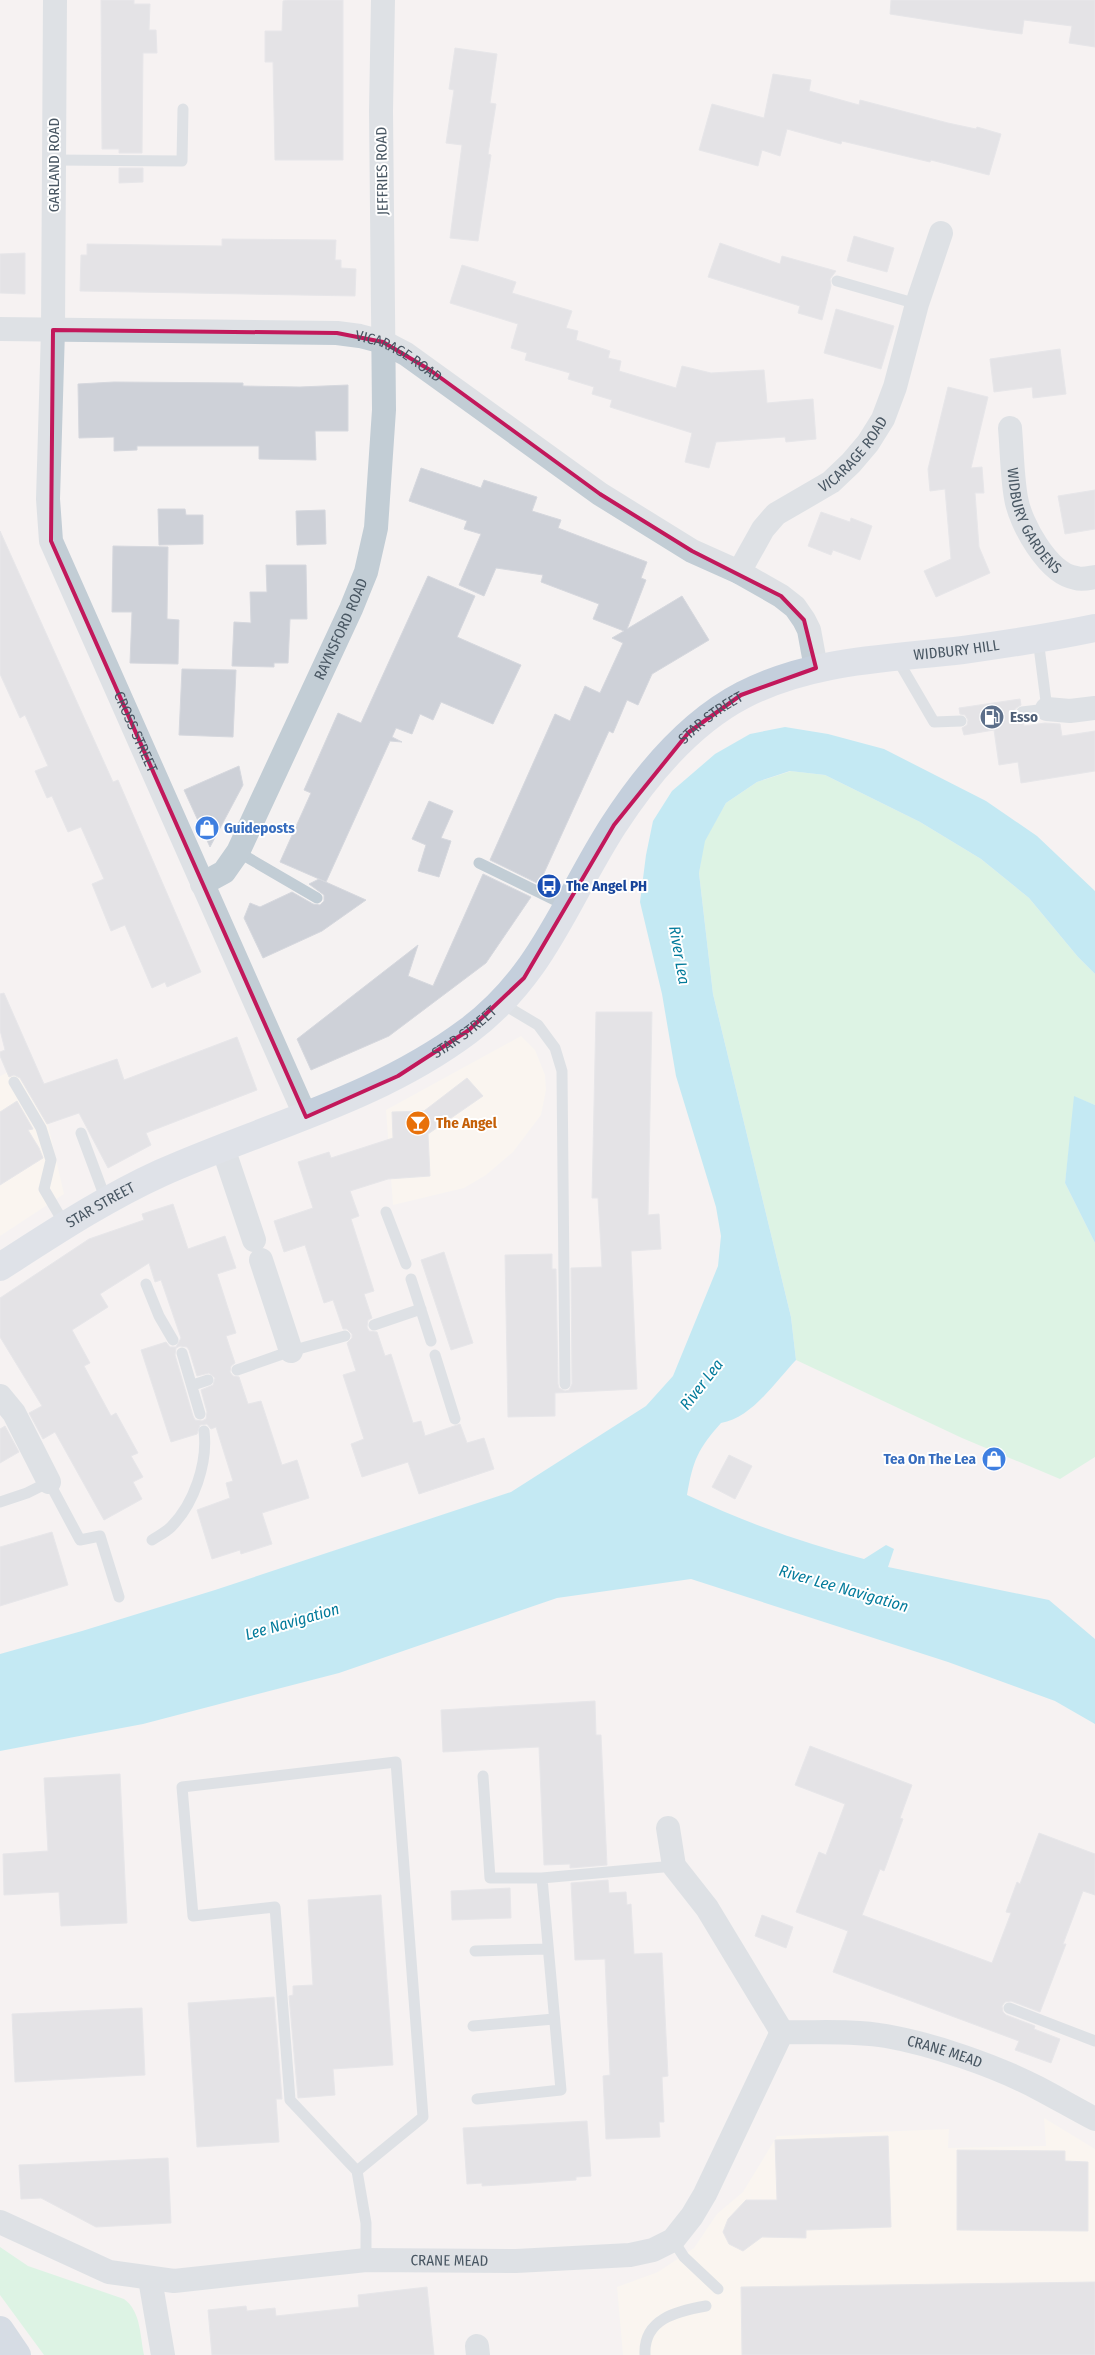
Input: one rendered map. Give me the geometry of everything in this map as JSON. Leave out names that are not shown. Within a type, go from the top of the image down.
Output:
[{"type":"main road","name":"WIDBURY HILL","points":[[816,668],[895,656],[962,650],[1038,639],[1095,628]]},
{"type":"main road","name":"STAR STREET","points":[[0,1267],[106,1200],[163,1172],[306,1117],[398,1076],[469,1030],[501,1003],[524,978],[545,949],[614,825],[641,787],[690,732],[741,695],[772,681],[816,668]]},
{"type":"main road","points":[[0,2330],[17,2355]]},
{"type":"street","name":"GARLAND ROAD","points":[[53,330],[55,0]]},
{"type":"street","name":"JEFFRIES ROAD","points":[[383,342],[382,111],[384,0]]},
{"type":"street","name":"VICARAGE ROAD","points":[[738,572],[763,529],[776,514],[831,482],[868,443],[882,419],[895,387],[918,304],[941,233]]},
{"type":"street","name":"VICARAGE ROAD","points":[[0,330],[336,333],[360,336],[383,342],[430,370],[600,494],[692,551],[738,572],[781,596],[795,607],[809,630],[816,668]]},
{"type":"street","name":"CROSS STREET","points":[[53,330],[48,499],[50,542],[306,1117]]},
{"type":"street","name":"RAYNSFORD ROAD","points":[[202,884],[224,872],[238,852],[351,609],[366,572],[376,528],[380,481],[384,410],[383,342]]},
{"type":"street","name":"WIDBURY GARDENS","points":[[1010,428],[1016,499],[1028,530],[1050,563],[1064,574],[1076,578],[1095,577]]},
{"type":"street","points":[[1047,709],[1070,711],[1095,708]]},
{"type":"street","points":[[223,1148],[292,1351]]},
{"type":"street","points":[[0,1396],[14,1413],[49,1482]]},
{"type":"street","points":[[668,1828],[674,1866],[707,1908],[782,2032]]},
{"type":"street","name":"CRANE MEAD","points":[[0,2222],[48,2246],[110,2272],[174,2281],[200,2280],[366,2260],[584,2259],[630,2255],[653,2250],[673,2240],[692,2216],[705,2194],[782,2032],[860,2033],[886,2036],[911,2042],[1000,2072],[1037,2087],[1095,2119]]},
{"type":"street","points":[[150,2279],[164,2355]]},
{"type":"lane","points":[[54,160],[182,161],[183,109]]},
{"type":"lane","points":[[837,281],[918,304]]},
{"type":"lane","points":[[1022,712],[1047,709],[1038,639]]},
{"type":"lane","points":[[895,656],[934,722],[961,721]]},
{"type":"lane","points":[[238,852],[317,898]]},
{"type":"lane","points":[[479,863],[568,906]]},
{"type":"lane","points":[[501,1003],[538,1025],[555,1048],[562,1071],[566,1384]]},
{"type":"lane","points":[[14,1082],[41,1128],[51,1160],[44,1189],[65,1225]]},
{"type":"lane","points":[[81,1133],[106,1200]]},
{"type":"lane","points":[[386,1212],[406,1264]]},
{"type":"lane","points":[[411,1279],[431,1341]]},
{"type":"lane","points":[[146,1284],[159,1316],[174,1340]]},
{"type":"lane","points":[[374,1325],[421,1310]]},
{"type":"lane","points":[[237,1370],[292,1351],[345,1336]]},
{"type":"lane","points":[[182,1353],[200,1414]]},
{"type":"lane","points":[[435,1356],[456,1419]]},
{"type":"lane","points":[[193,1385],[208,1380]]},
{"type":"lane","points":[[152,1540],[171,1528],[194,1490],[204,1465],[206,1446],[204,1431]]},
{"type":"lane","points":[[0,1502],[27,1493],[49,1482],[80,1540],[100,1536],[119,1597]]},
{"type":"lane","points":[[357,2171],[423,2117],[396,1762],[182,1787],[193,1916],[275,1907],[290,2100],[357,2171],[366,2223],[366,2260]]},
{"type":"lane","points":[[482,1776],[490,1878],[542,1878],[674,1866]]},
{"type":"lane","points":[[477,2099],[561,2090],[542,1878]]},
{"type":"lane","points":[[475,1951],[548,1949]]},
{"type":"lane","points":[[1009,2008],[1095,2041]]},
{"type":"lane","points":[[473,2026],[554,2018]]},
{"type":"lane","points":[[673,2240],[684,2257],[718,2289]]},
{"type":"lane","points":[[645,2355],[644,2342],[657,2324],[684,2310],[706,2306]]},
{"type":"highlighted area","points":[[53,330],[337,333],[383,342],[430,370],[600,494],[692,551],[781,596],[804,620],[816,668],[741,695],[689,732],[614,825],[524,978],[469,1030],[398,1076],[306,1117],[51,541]]},
{"type":"shaded area","points":[[521,1036],[535,1050],[545,1075],[546,1090],[541,1115],[513,1152],[486,1175],[464,1188],[393,1205],[386,1110]]},
{"type":"shaded area","points":[[33,1060],[64,1194],[0,1236],[0,1076]]},
{"type":"shaded area","points":[[1044,2118],[1095,2149],[1095,2355],[623,2355],[617,2287],[658,2272],[694,2248],[717,2214],[743,2192],[777,2136],[949,2129],[948,2148],[1046,2146]]},
{"type":"green space","points":[[791,771],[825,775],[920,822],[981,859],[1029,898],[1078,957],[1095,974],[1095,1105],[1075,1097],[1065,1183],[1095,1243],[1095,1457],[1060,1479],[962,1438],[796,1360],[791,1317],[713,994],[699,873],[704,841],[726,803],[757,782]]},
{"type":"green space","points":[[0,2247],[28,2266],[124,2299],[130,2304],[137,2317],[144,2355],[44,2355],[0,2295]]},
{"type":"water","points":[[785,727],[828,734],[884,749],[986,801],[1037,836],[1095,891],[1095,974],[1078,957],[1029,898],[981,859],[920,822],[825,775],[790,771],[757,782],[726,803],[705,841],[699,873],[713,994],[791,1317],[796,1360],[753,1407],[732,1420],[721,1423],[713,1432],[694,1464],[687,1495],[774,1531],[864,1559],[886,1545],[894,1549],[888,1567],[1049,1600],[1095,1639],[1095,1724],[1055,1701],[948,1662],[691,1579],[557,1598],[339,1673],[143,1724],[0,1751],[0,1654],[215,1590],[511,1492],[646,1406],[673,1376],[718,1266],[721,1236],[716,1207],[676,1076],[662,994],[640,902],[646,855],[653,821],[672,791],[715,754],[750,734]]},
{"type":"water","points":[[1074,1096],[1095,1105],[1095,1243],[1065,1183]]},
{"type":"building","points":[[101,0],[134,0],[134,4],[150,4],[149,30],[156,30],[157,53],[143,53],[142,153],[119,153],[119,149],[102,149]]},
{"type":"building","points":[[343,0],[343,160],[275,160],[273,62],[265,62],[265,31],[282,31],[283,1]]},
{"type":"building","points":[[891,0],[1095,0],[1095,47],[1069,43],[1072,26],[1024,20],[1022,34],[992,30],[890,14]]},
{"type":"building","points":[[455,48],[497,54],[490,103],[496,104],[488,154],[491,155],[478,241],[450,238],[462,145],[446,143],[454,90],[449,89]]},
{"type":"building","points":[[773,74],[811,80],[809,91],[859,105],[860,100],[948,123],[976,129],[977,127],[1001,134],[989,175],[931,160],[930,162],[842,141],[841,144],[787,129],[780,156],[762,150],[758,166],[699,150],[712,104],[764,118]]},
{"type":"building","points":[[119,168],[143,168],[143,182],[119,183]]},
{"type":"building","points":[[854,236],[894,248],[887,272],[847,261]]},
{"type":"building","points":[[222,239],[336,240],[335,260],[341,260],[341,268],[356,269],[355,296],[80,291],[81,255],[87,255],[87,244],[222,246]]},
{"type":"building","points":[[720,243],[780,264],[782,256],[836,271],[830,279],[831,286],[822,320],[798,313],[800,306],[708,277]]},
{"type":"building","points":[[25,253],[25,294],[0,293],[0,254]]},
{"type":"building","points":[[462,265],[516,282],[512,293],[572,311],[566,328],[578,331],[576,340],[610,351],[608,358],[621,361],[619,371],[676,388],[682,366],[711,373],[764,370],[767,403],[813,399],[816,439],[786,442],[785,437],[716,442],[709,468],[685,462],[692,433],[610,407],[612,400],[592,394],[594,387],[568,379],[570,373],[525,360],[527,353],[511,348],[518,324],[450,303]]},
{"type":"building","points":[[836,309],[894,326],[881,369],[824,353]]},
{"type":"building","points":[[1060,349],[1066,394],[1033,398],[1032,387],[994,392],[990,359]]},
{"type":"building","points":[[114,382],[243,383],[243,386],[300,387],[348,385],[348,431],[315,431],[316,460],[259,459],[259,446],[137,446],[137,450],[114,451],[114,437],[79,438],[78,384]]},
{"type":"building","points":[[948,387],[988,397],[971,468],[982,467],[984,493],[975,493],[979,547],[990,573],[936,597],[924,571],[951,559],[945,489],[930,491],[928,469]]},
{"type":"building","points":[[421,468],[481,488],[484,480],[537,497],[532,511],[561,520],[558,528],[647,562],[641,578],[646,580],[627,629],[682,596],[709,640],[652,674],[638,705],[627,700],[613,733],[609,731],[539,884],[490,860],[555,714],[570,721],[585,686],[600,693],[623,643],[612,638],[624,631],[593,619],[599,604],[541,582],[543,575],[496,568],[484,596],[459,585],[481,534],[464,529],[467,521],[409,501]]},
{"type":"building","points":[[1095,490],[1095,529],[1065,534],[1058,496]]},
{"type":"building","points":[[158,509],[185,509],[186,515],[203,515],[203,544],[159,545]]},
{"type":"building","points":[[325,510],[326,544],[297,545],[296,511]]},
{"type":"building","points":[[821,512],[850,522],[851,518],[872,526],[860,560],[833,550],[831,555],[808,546]]},
{"type":"building","points":[[0,531],[113,782],[118,780],[201,972],[167,987],[165,982],[152,988],[125,925],[111,931],[92,884],[104,879],[81,827],[68,832],[52,796],[47,798],[35,771],[48,766],[25,715],[20,718],[0,674]]},
{"type":"building","points":[[113,546],[168,547],[167,619],[179,620],[178,664],[130,663],[132,612],[112,612]]},
{"type":"building","points":[[266,565],[306,565],[307,619],[290,619],[288,663],[274,663],[274,667],[232,666],[234,622],[251,623],[250,592],[267,592]]},
{"type":"building","points":[[428,576],[475,596],[457,637],[521,665],[493,724],[441,702],[433,720],[420,714],[412,734],[396,728],[392,737],[402,742],[390,741],[326,882],[280,862],[311,793],[304,790],[338,713],[361,723]]},
{"type":"building","points":[[182,669],[236,670],[233,737],[179,735]]},
{"type":"building","points":[[1020,699],[1021,705],[1015,709],[1015,713],[1019,719],[1023,719],[1024,726],[1045,723],[1060,724],[1062,736],[1095,731],[1095,771],[1021,783],[1018,762],[999,765],[994,730],[964,735],[962,728],[967,725],[968,720],[965,715],[960,714],[959,708]]},
{"type":"building","points":[[239,766],[243,785],[210,847],[184,790]]},
{"type":"building","points":[[429,801],[453,811],[441,838],[451,841],[439,877],[418,871],[426,845],[412,839]]},
{"type":"building","points":[[483,874],[531,897],[486,963],[389,1036],[311,1070],[297,1039],[418,945],[408,976],[433,986]]},
{"type":"building","points":[[319,879],[366,900],[322,931],[263,958],[244,918],[250,903],[260,907],[292,892],[313,904],[320,905],[324,901],[324,895],[309,884]]},
{"type":"building","points":[[4,993],[44,1084],[117,1059],[124,1080],[237,1037],[257,1090],[146,1133],[151,1145],[108,1168],[79,1113],[47,1124],[20,1078],[14,1075],[9,1077],[0,1056],[0,1052],[5,1050],[0,1030],[0,994]]},
{"type":"building","points":[[596,1012],[652,1012],[648,1215],[659,1214],[661,1249],[631,1251],[637,1389],[555,1393],[555,1416],[508,1417],[505,1255],[552,1254],[552,1269],[556,1269],[558,1384],[559,1388],[565,1391],[569,1390],[572,1384],[571,1268],[602,1267],[598,1198],[592,1198]]},
{"type":"building","points":[[467,1078],[483,1096],[428,1134],[430,1176],[388,1179],[350,1191],[359,1216],[351,1219],[374,1291],[364,1294],[372,1318],[368,1320],[367,1327],[369,1331],[377,1332],[385,1356],[391,1354],[413,1423],[421,1421],[425,1436],[460,1424],[467,1443],[484,1438],[494,1469],[419,1494],[408,1462],[362,1477],[351,1444],[364,1439],[343,1375],[356,1371],[347,1343],[352,1338],[352,1334],[347,1329],[343,1329],[333,1300],[324,1303],[305,1245],[284,1252],[274,1221],[313,1208],[298,1162],[329,1152],[331,1158],[393,1138],[392,1112],[424,1111]]},
{"type":"building","points":[[17,1101],[33,1129],[28,1130],[43,1158],[0,1185],[0,1112]]},
{"type":"building","points":[[173,1204],[188,1249],[225,1236],[236,1268],[217,1274],[236,1333],[226,1336],[235,1363],[231,1366],[230,1372],[233,1376],[239,1377],[248,1404],[261,1401],[282,1465],[297,1460],[309,1498],[262,1513],[272,1544],[241,1554],[240,1550],[212,1559],[197,1510],[230,1498],[226,1483],[233,1481],[216,1427],[211,1429],[207,1424],[200,1425],[197,1434],[171,1442],[141,1350],[166,1342],[170,1347],[176,1347],[181,1338],[161,1280],[155,1282],[149,1263],[100,1294],[108,1307],[72,1330],[90,1363],[84,1366],[111,1416],[116,1413],[138,1453],[131,1456],[143,1477],[133,1482],[142,1499],[104,1520],[55,1432],[43,1439],[29,1413],[42,1406],[0,1337],[0,1298],[89,1239],[144,1220],[142,1214]],"holes":[[[180,1346],[187,1347],[197,1376],[209,1373],[215,1378],[213,1385],[201,1390],[207,1412],[206,1419],[202,1421],[195,1420],[193,1416],[175,1355],[176,1348]]]},
{"type":"building","points":[[444,1252],[473,1343],[451,1350],[421,1260]]},
{"type":"building","points":[[5,1426],[19,1452],[0,1463],[0,1429]]},
{"type":"building","points":[[729,1455],[752,1466],[735,1499],[712,1487]]},
{"type":"building","points":[[52,1532],[68,1585],[0,1606],[0,1547]]},
{"type":"building","points":[[595,1701],[596,1735],[601,1735],[607,1865],[570,1868],[570,1864],[544,1865],[539,1747],[443,1752],[441,1710]]},
{"type":"building","points":[[810,1746],[912,1785],[900,1818],[903,1819],[884,1871],[880,1869],[862,1915],[992,1963],[1011,1913],[1006,1912],[1017,1882],[1020,1884],[1039,1833],[1095,1854],[1095,1895],[1083,1891],[1063,1944],[1066,1944],[1040,2012],[1011,2001],[1005,2002],[1002,2006],[1003,2012],[1006,2015],[1035,2026],[1034,2029],[1060,2039],[1051,2063],[1015,2050],[1019,2041],[833,1972],[848,1931],[796,1912],[819,1852],[826,1855],[845,1804],[795,1785]]},
{"type":"building","points":[[120,1774],[127,1923],[61,1926],[59,1892],[4,1895],[3,1854],[48,1851],[44,1778]]},
{"type":"building","points":[[608,1880],[609,1893],[626,1892],[627,1905],[631,1904],[634,1954],[662,1953],[668,2076],[662,2077],[664,2122],[659,2122],[660,2137],[606,2139],[603,2076],[610,2075],[605,1959],[575,1960],[571,1883]]},
{"type":"building","points":[[510,1888],[511,1918],[452,1920],[451,1891]]},
{"type":"building","points":[[381,1895],[393,2065],[333,2069],[335,2095],[298,2098],[289,1996],[293,1995],[293,1986],[313,1985],[308,1900]]},
{"type":"building","points":[[762,1915],[793,1927],[786,1948],[755,1936]]},
{"type":"building","points":[[274,1997],[282,2099],[276,2099],[279,2142],[197,2147],[188,2003]]},
{"type":"building","points":[[142,2008],[145,2075],[15,2082],[12,2014]]},
{"type":"building","points":[[587,2121],[591,2176],[576,2177],[576,2180],[517,2184],[482,2186],[482,2183],[467,2184],[463,2128]]},
{"type":"building","points":[[888,2136],[891,2227],[806,2230],[806,2238],[762,2237],[743,2251],[729,2244],[723,2232],[728,2219],[746,2200],[777,2200],[775,2140]]},
{"type":"building","points":[[957,2150],[1065,2151],[1065,2161],[1088,2162],[1088,2231],[957,2230]]},
{"type":"building","points":[[168,2158],[171,2223],[96,2227],[41,2198],[21,2199],[19,2165]]},
{"type":"building","points":[[1095,2282],[1095,2355],[742,2355],[741,2287]]},
{"type":"building","points":[[427,2287],[434,2355],[212,2355],[208,2310],[246,2306],[247,2311],[275,2308],[276,2316],[359,2307],[358,2295]]},
{"type":"place","name":"Esso","points":[[992,717]]},
{"type":"place","name":"Guideposts","points":[[207,828]]},
{"type":"place","name":"The Angel PH","points":[[549,886]]},
{"type":"place","name":"The Angel","points":[[418,1123]]},
{"type":"place","name":"Tea On The Lea","points":[[994,1459]]},
{"type":"water label","name":"River Lea","points":[[680,955]]},
{"type":"water label","name":"River Lea","points":[[701,1384]]},
{"type":"water label","name":"River Lee Navigation","points":[[844,1588]]},
{"type":"water label","name":"Lee Navigation","points":[[292,1621]]}]
